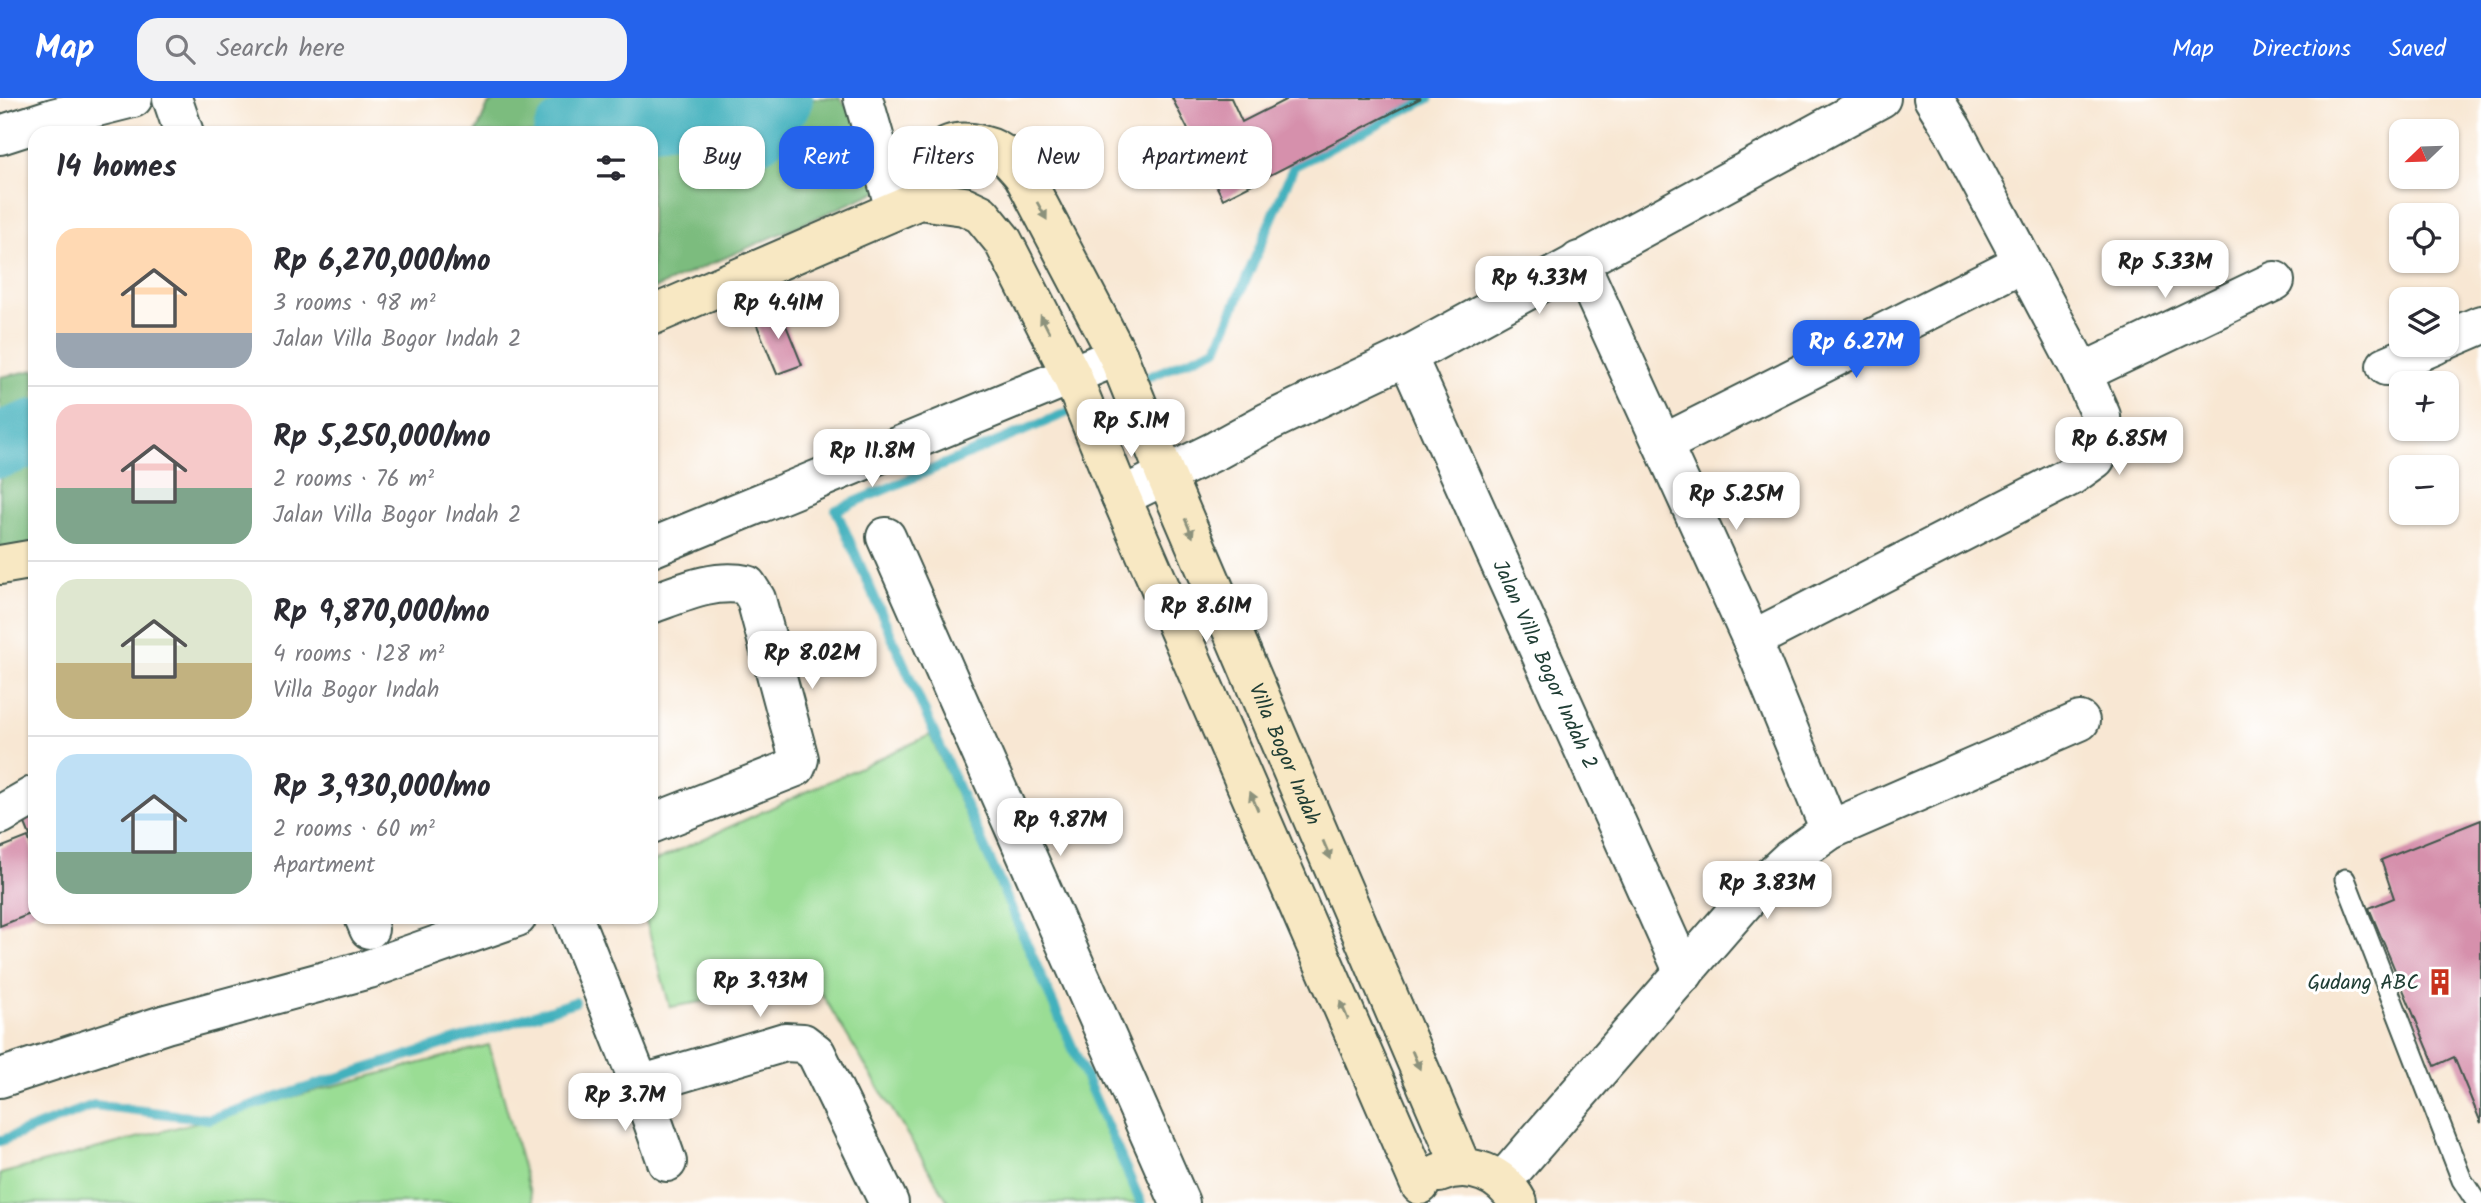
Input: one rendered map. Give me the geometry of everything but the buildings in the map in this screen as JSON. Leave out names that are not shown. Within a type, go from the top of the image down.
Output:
[{"type":"street","points":[[28,126],[133,98]]},
{"type":"street","points":[[172,98],[182,126]]},
{"type":"street","points":[[863,98],[907,205]]},
{"type":"street","points":[[1121,497],[1167,476],[1268,422],[1407,356],[1881,98]]},
{"type":"street","points":[[1752,640],[2071,475],[2095,459],[2104,445],[2101,416],[2082,373],[1953,130],[1933,98]]},
{"type":"street","points":[[0,135],[28,126]]},
{"type":"street","name":"Villa Bogor Indah","points":[[907,205],[933,161],[948,146],[963,142],[977,144],[1004,155],[1023,175],[1118,356],[1462,1168]]},
{"type":"street","points":[[658,313],[907,205],[964,206],[981,214],[1003,241],[1072,376],[1414,1194],[1433,1176],[1462,1168],[1490,1174],[1510,1193],[1748,898],[1791,858],[1830,830],[2080,721]]},
{"type":"street","points":[[1578,261],[1752,640],[1830,830]]},
{"type":"street","points":[[1663,444],[2022,263]]},
{"type":"street","points":[[2082,373],[2275,281]]},
{"type":"street","points":[[2459,334],[2481,325]]},
{"type":"street","points":[[658,545],[1118,356]]},
{"type":"street","name":"Jalan Villa Bogor Indah 2","points":[[1407,356],[1684,974]]},
{"type":"street","points":[[2386,366],[2407,357]]},
{"type":"street","points":[[886,537],[1180,1203]]},
{"type":"street","points":[[0,565],[28,560]]},
{"type":"street","points":[[658,601],[721,582],[747,585],[756,599],[799,759],[796,767],[658,821]]},
{"type":"street","points":[[0,815],[28,799]]},
{"type":"street","points":[[0,1078],[166,1024],[369,969],[497,924]]},
{"type":"street","points":[[576,924],[640,1085],[667,1162]]},
{"type":"street","points":[[640,1085],[785,1042],[803,1043],[816,1053],[889,1203]]},
{"type":"lane","points":[[2345,879],[2462,1180],[2477,1203]]},
{"type":"green space","points":[[499,98],[839,98],[867,126],[779,126],[779,189],[874,189],[874,133],[888,148],[888,187],[658,287],[658,126],[479,126],[488,105]]},
{"type":"green space","points":[[28,371],[28,562],[0,574],[0,377]]},
{"type":"green space","points":[[930,735],[1140,1203],[949,1203],[815,983],[670,1007],[647,924],[658,924],[658,860]]},
{"type":"green space","points":[[489,1045],[533,1203],[0,1203],[0,1174]]},
{"type":"waterway","points":[[586,126],[674,112],[728,120],[756,130],[780,98]]},
{"type":"waterway","points":[[1144,379],[1217,348],[1294,166],[1429,98]]},
{"type":"waterway","points":[[1073,410],[836,510],[1141,1203]]},
{"type":"waterway","points":[[0,445],[28,435]]},
{"type":"waterway","points":[[0,1141],[94,1105],[209,1119],[575,1002]]},
{"type":"place","name":"Gudang ABC","points":[[2440,982]]}]
